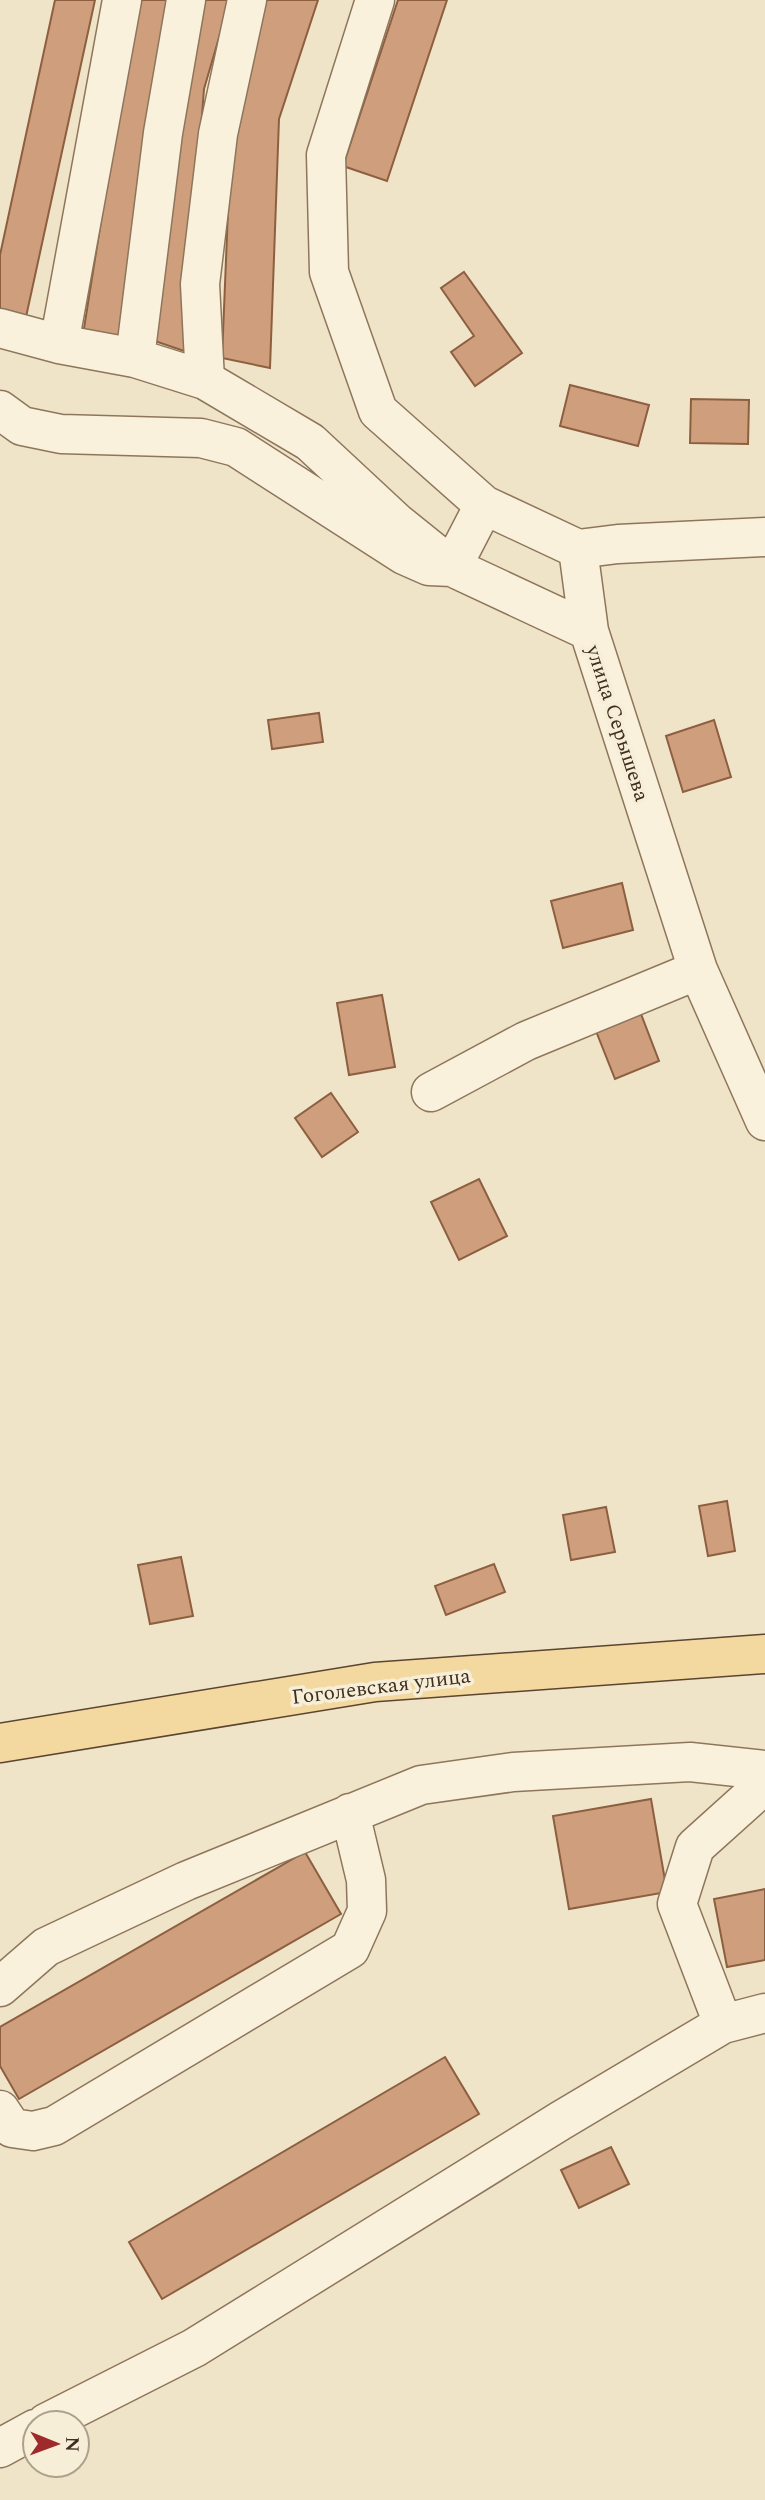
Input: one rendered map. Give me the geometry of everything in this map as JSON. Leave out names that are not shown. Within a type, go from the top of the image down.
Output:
[{"type":"main road","name":"Гоголевская улица","points":[[0,1743],[375,1682],[765,1654]]},
{"type":"street","points":[[59,344],[122,0]]},
{"type":"street","points":[[135,358],[163,134],[186,0]]},
{"type":"street","points":[[205,380],[200,284],[218,134],[247,0]]},
{"type":"street","points":[[375,0],[326,155],[329,272],[379,411],[484,505],[578,550],[618,544],[765,537]]},
{"type":"street","points":[[0,328],[59,344],[135,358],[205,380],[310,442],[396,522],[452,567],[589,631]]},
{"type":"street","points":[[0,410],[23,426],[61,434],[201,438],[236,447],[404,555],[429,566],[452,567]]},
{"type":"street","points":[[452,567],[484,505]]},
{"type":"street","name":"улица Серышева","points":[[578,550],[589,631],[698,970],[765,1121]]},
{"type":"street","points":[[431,1092],[526,1041],[698,970]]},
{"type":"street","points":[[0,1987],[46,1947],[186,1881],[421,1785],[513,1772],[690,1762],[765,1770]]},
{"type":"street","points":[[723,2024],[677,1904],[695,1847],[765,1784]]},
{"type":"street","points":[[0,2110],[12,2128],[33,2131],[54,2126],[350,1949],[366,1910],[366,1880],[351,1812]]},
{"type":"street","points":[[74,2409],[194,2348],[560,2121],[723,2024],[765,2013]]},
{"type":"street","points":[[0,2448],[21,2437]]},
{"type":"building","points":[[55,0],[95,0],[26,317],[0,311],[0,255]]},
{"type":"building","points":[[136,0],[177,0],[122,348],[82,341]]},
{"type":"building","points":[[198,0],[230,0],[204,89],[184,351],[149,339]]},
{"type":"building","points":[[265,0],[318,0],[279,119],[270,368],[222,358],[232,112]]},
{"type":"building","points":[[398,0],[447,0],[387,181],[343,166]]},
{"type":"building","points":[[464,272],[522,353],[475,386],[451,352],[474,336],[441,288]]},
{"type":"building","points":[[570,385],[649,405],[638,446],[560,426]]},
{"type":"building","points":[[691,399],[749,400],[748,444],[690,443]]},
{"type":"building","points":[[319,713],[323,742],[272,749],[268,720]]},
{"type":"building","points":[[714,720],[731,777],[683,792],[666,736]]},
{"type":"building","points":[[622,883],[633,930],[563,948],[551,901]]},
{"type":"building","points":[[382,995],[395,1067],[349,1075],[337,1003]]},
{"type":"building","points":[[641,1014],[659,1061],[615,1079],[596,1031]]},
{"type":"building","points":[[331,1093],[358,1132],[322,1157],[295,1118]]},
{"type":"building","points":[[479,1179],[507,1236],[459,1260],[431,1202]]},
{"type":"building","points":[[727,1501],[735,1551],[708,1556],[699,1506]]},
{"type":"building","points":[[606,1507],[615,1552],[571,1560],[563,1515]]},
{"type":"building","points":[[181,1557],[193,1616],[150,1624],[138,1565]]},
{"type":"building","points":[[494,1564],[505,1592],[446,1615],[435,1586]]},
{"type":"building","points":[[651,1799],[667,1892],[569,1909],[553,1816]]},
{"type":"building","points":[[305,1852],[341,1914],[19,2099],[0,2066],[0,2027]]},
{"type":"building","points":[[765,1889],[765,1960],[727,1967],[714,1899]]},
{"type":"building","points":[[445,2057],[479,2114],[162,2299],[129,2242]]},
{"type":"building","points":[[611,2147],[629,2184],[579,2208],[561,2170]]}]
